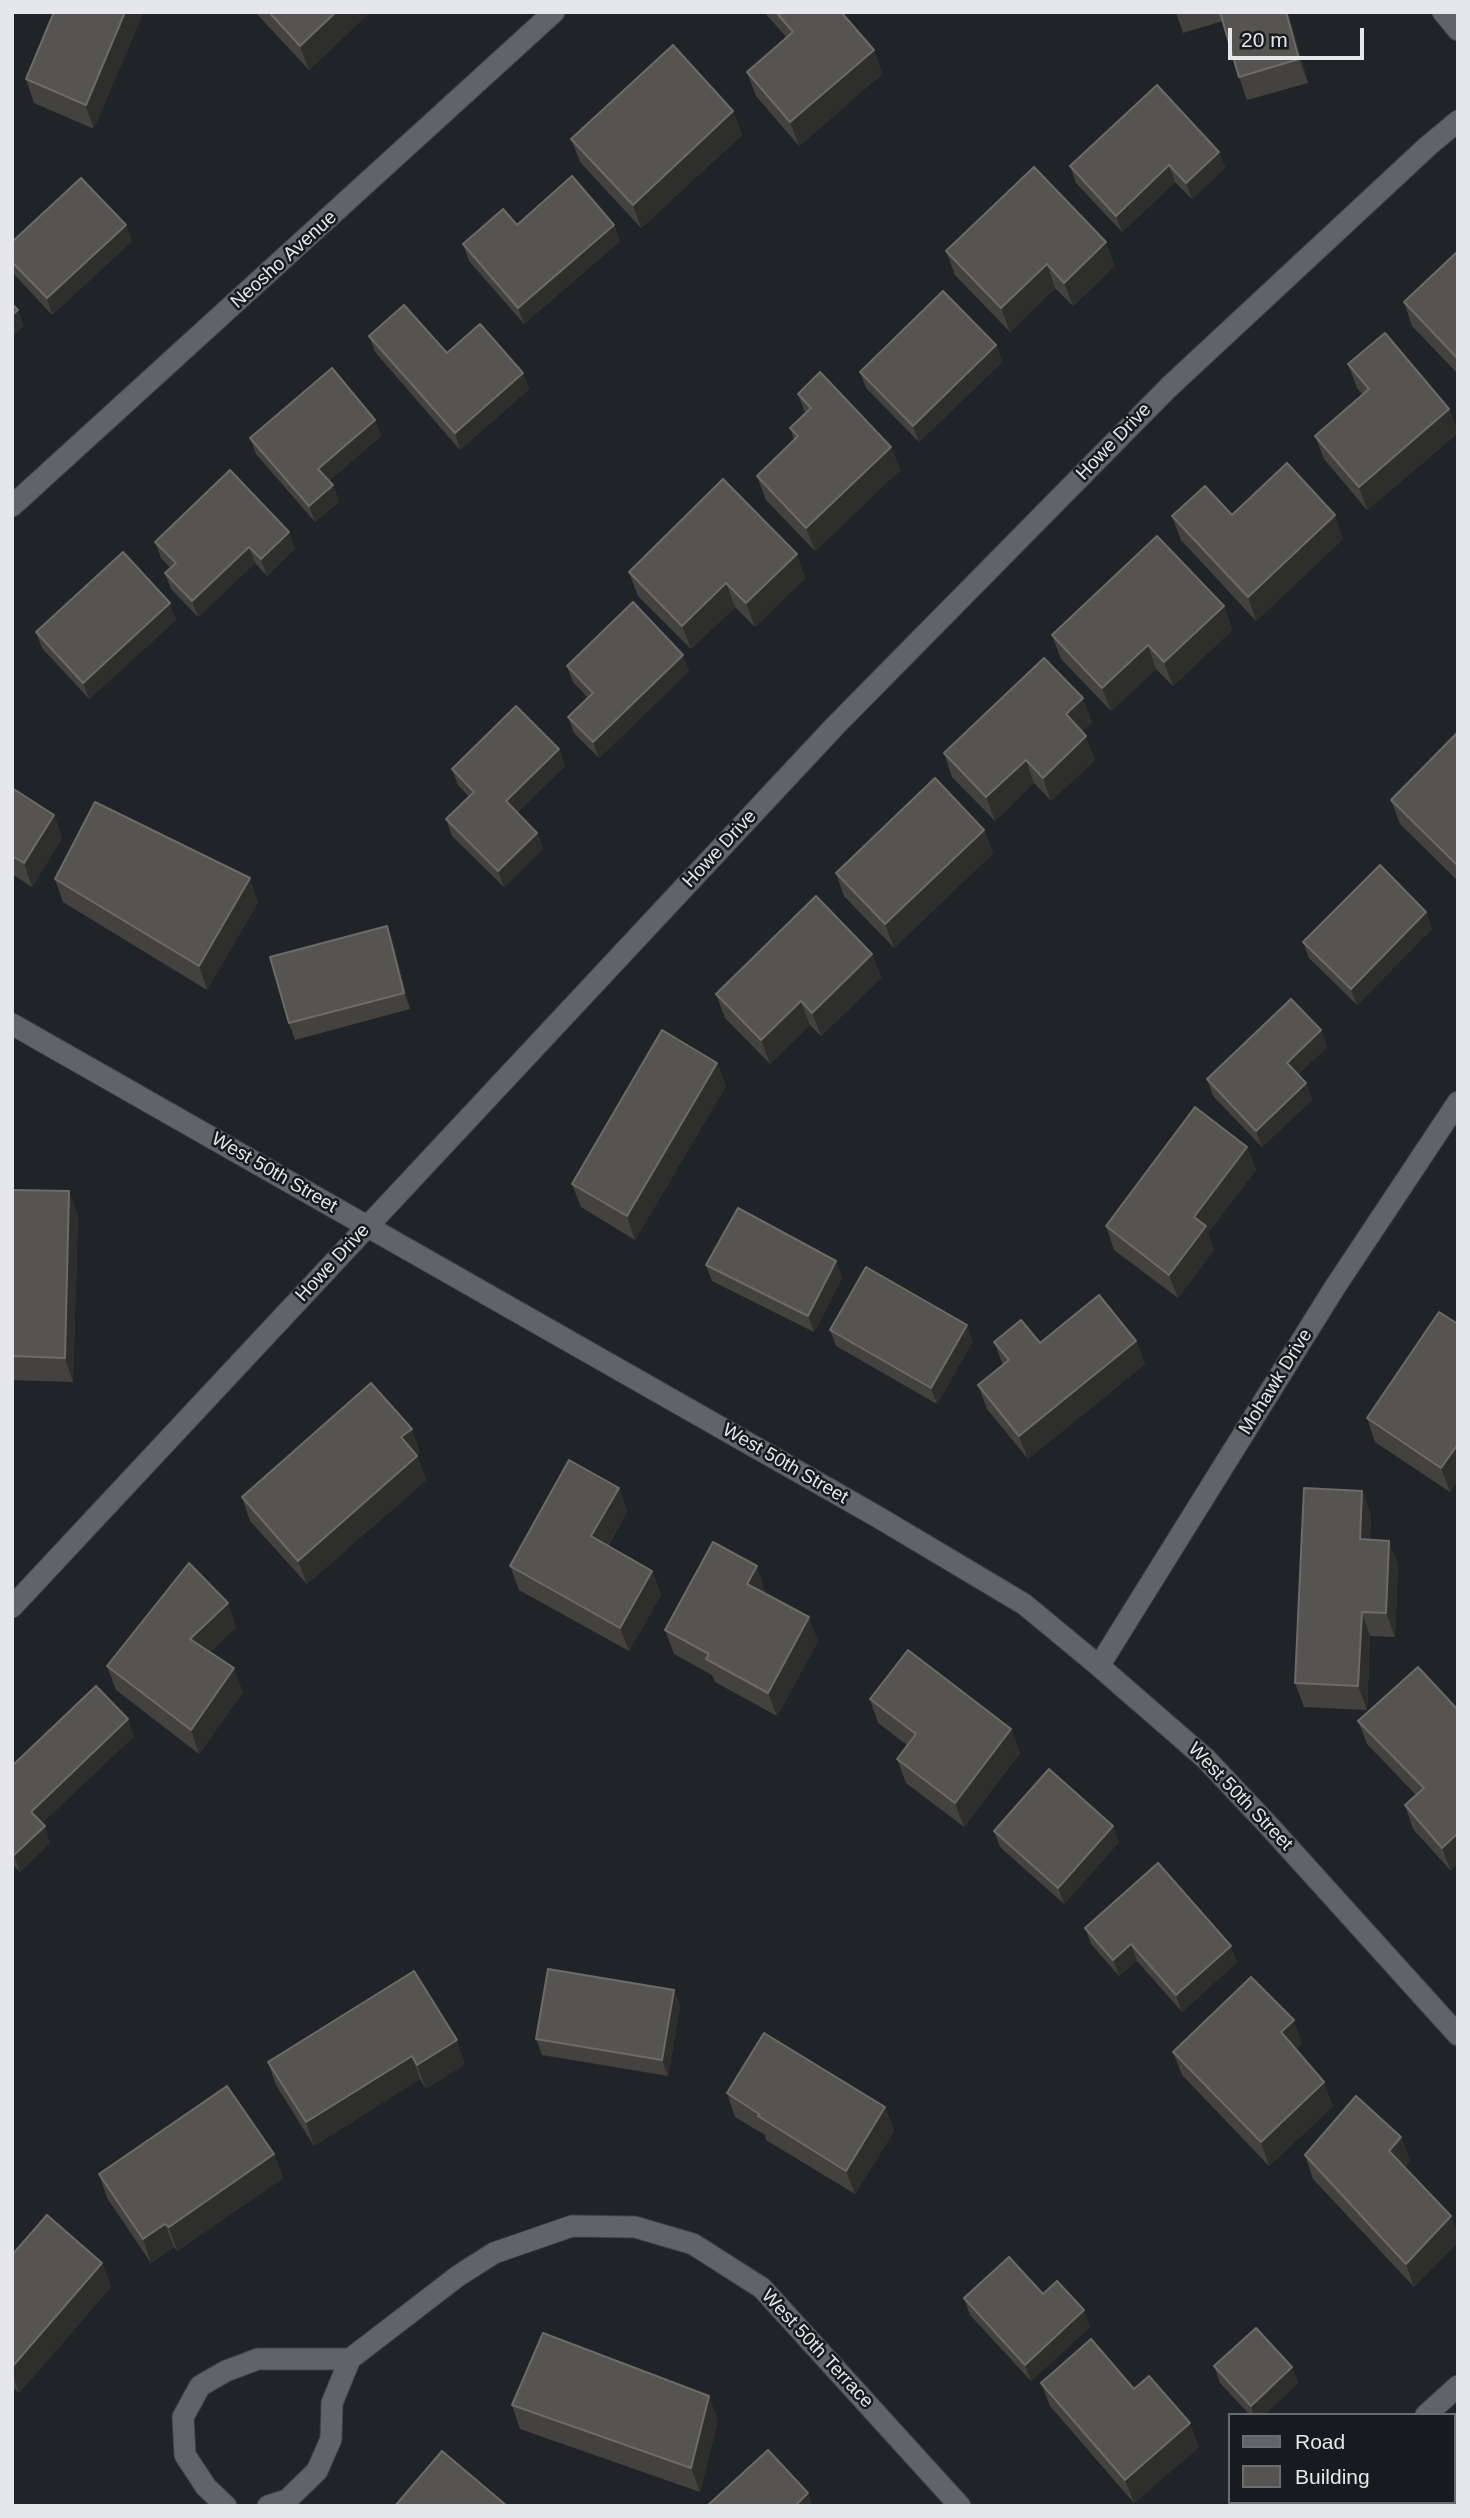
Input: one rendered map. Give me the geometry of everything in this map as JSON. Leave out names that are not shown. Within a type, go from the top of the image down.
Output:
[{"type":"street","name":"Neosho Avenue","points":[[12,506],[554,12]]},
{"type":"street","points":[[1443,12],[1458,30]]},
{"type":"street","name":"Howe Drive","points":[[12,1607],[835,726],[1169,387],[1458,121]]},
{"type":"street","name":"West 50th Street","points":[[12,1024],[854,1503],[1024,1604],[1099,1665],[1206,1759],[1458,2035]]},
{"type":"street","name":"Mohawk Drive","points":[[1099,1665],[1335,1287],[1458,1102]]},
{"type":"street","name":"West 50th Terrace","points":[[350,2359],[458,2276],[494,2253],[572,2227],[635,2227],[693,2244],[762,2288],[960,2506]]},
{"type":"street","points":[[226,2506],[206,2487],[185,2455],[183,2417],[200,2386],[226,2371],[258,2359],[350,2359],[332,2403],[331,2439],[317,2471],[287,2500],[268,2506]]},
{"type":"street","points":[[1428,2413],[1458,2386]]},
{"type":"building","points":[[54,12],[125,12],[86,105],[26,79]]},
{"type":"building","points":[[269,12],[336,12],[300,46]]},
{"type":"building","points":[[776,12],[841,12],[874,50],[790,122],[747,72],[793,32]]},
{"type":"building","points":[[1220,12],[1286,12],[1299,59],[1239,77]]},
{"type":"building","points":[[673,45],[733,111],[633,205],[571,139]]},
{"type":"building","points":[[1157,85],[1219,152],[1186,183],[1169,165],[1116,216],[1070,166]]},
{"type":"building","points":[[1034,167],[1106,242],[1064,283],[1047,264],[1001,308],[946,251]]},
{"type":"building","points":[[572,176],[614,225],[518,308],[463,244],[503,209],[517,225]]},
{"type":"building","points":[[81,178],[126,225],[47,298],[12,262],[12,242]]},
{"type":"building","points":[[1458,251],[1458,359],[1404,302]]},
{"type":"building","points":[[943,291],[996,345],[913,426],[860,372]]},
{"type":"building","points":[[12,304],[18,310],[12,315]]},
{"type":"building","points":[[404,305],[447,353],[480,324],[523,373],[455,433],[369,336]]},
{"type":"building","points":[[1385,333],[1449,409],[1359,487],[1315,436],[1369,389],[1348,364]]},
{"type":"building","points":[[332,368],[375,420],[318,469],[333,485],[309,506],[250,438]]},
{"type":"building","points":[[820,372],[891,447],[806,528],[757,476],[798,436],[790,428],[811,408],[798,394]]},
{"type":"building","points":[[1287,463],[1335,515],[1248,597],[1172,516],[1205,486],[1232,515]]},
{"type":"building","points":[[230,470],[289,532],[261,559],[249,547],[192,601],[165,573],[176,563],[155,542]]},
{"type":"building","points":[[723,479],[797,554],[746,603],[726,583],[682,626],[629,572]]},
{"type":"building","points":[[1157,536],[1224,606],[1164,662],[1148,645],[1102,688],[1052,635]]},
{"type":"building","points":[[123,552],[170,603],[83,683],[36,632]]},
{"type":"building","points":[[633,602],[683,655],[593,742],[568,717],[593,693],[567,666]]},
{"type":"building","points":[[1044,658],[1083,698],[1066,714],[1086,736],[1043,778],[1026,760],[986,797],[944,753]]},
{"type":"building","points":[[516,706],[559,749],[506,801],[537,833],[498,871],[446,819],[474,792],[452,769]]},
{"type":"building","points":[[1458,732],[1458,865],[1457,865],[1391,800]]},
{"type":"building","points":[[935,778],[984,830],[885,924],[836,873]]},
{"type":"building","points":[[12,788],[54,815],[24,863],[12,856]]},
{"type":"building","points":[[95,802],[250,878],[199,966],[55,879]]},
{"type":"building","points":[[1380,865],[1426,912],[1351,989],[1303,942]]},
{"type":"building","points":[[816,896],[872,954],[812,1013],[801,1001],[761,1040],[716,994]]},
{"type":"building","points":[[387,926],[404,993],[289,1023],[270,957]]},
{"type":"building","points":[[1291,999],[1321,1030],[1287,1063],[1306,1083],[1256,1131],[1207,1079]]},
{"type":"building","points":[[662,1030],[717,1063],[627,1216],[572,1184]]},
{"type":"building","points":[[1195,1107],[1247,1147],[1194,1217],[1206,1226],[1169,1275],[1106,1226]]},
{"type":"building","points":[[12,1190],[69,1191],[65,1358],[12,1356]]},
{"type":"building","points":[[738,1208],[836,1261],[808,1316],[706,1265]]},
{"type":"building","points":[[866,1267],[967,1325],[931,1388],[830,1330]]},
{"type":"building","points":[[1099,1295],[1136,1341],[1019,1436],[978,1385],[1009,1360],[994,1342],[1021,1320],[1040,1343]]},
{"type":"building","points":[[1439,1312],[1458,1324],[1458,1444],[1441,1468],[1367,1418]]},
{"type":"building","points":[[371,1383],[412,1429],[401,1437],[417,1456],[298,1561],[242,1497]]},
{"type":"building","points":[[569,1460],[619,1488],[591,1536],[652,1571],[620,1628],[510,1566]]},
{"type":"building","points":[[1304,1488],[1362,1491],[1360,1539],[1389,1541],[1386,1613],[1362,1612],[1358,1686],[1295,1683]]},
{"type":"building","points":[[713,1542],[757,1566],[747,1584],[809,1617],[768,1693],[706,1659],[709,1654],[665,1630]]},
{"type":"building","points":[[189,1563],[228,1603],[190,1639],[234,1668],[191,1730],[107,1666]]},
{"type":"building","points":[[908,1650],[1011,1729],[955,1803],[897,1759],[916,1734],[870,1699]]},
{"type":"building","points":[[1418,1667],[1458,1710],[1458,1833],[1442,1848],[1405,1805],[1424,1788],[1358,1721]]},
{"type":"building","points":[[96,1686],[128,1719],[31,1812],[45,1826],[14,1855],[12,1766]]},
{"type":"building","points":[[1049,1769],[1113,1826],[1058,1888],[994,1831]]},
{"type":"building","points":[[1158,1863],[1231,1946],[1176,1995],[1131,1944],[1113,1960],[1085,1928]]},
{"type":"building","points":[[548,1969],[674,1990],[662,2060],[536,2039]]},
{"type":"building","points":[[414,1971],[457,2040],[417,2065],[412,2056],[306,2122],[268,2062]]},
{"type":"building","points":[[1251,1977],[1294,2020],[1281,2032],[1324,2082],[1261,2142],[1173,2052]]},
{"type":"building","points":[[764,2033],[885,2107],[846,2171],[758,2116],[759,2114],[727,2093]]},
{"type":"building","points":[[227,2086],[274,2154],[169,2227],[165,2224],[143,2239],[99,2174]]},
{"type":"building","points":[[1356,2096],[1401,2137],[1389,2151],[1451,2216],[1406,2264],[1305,2155]]},
{"type":"building","points":[[47,2215],[102,2263],[12,2367],[12,2255]]},
{"type":"building","points":[[1009,2257],[1043,2294],[1057,2281],[1084,2310],[1025,2365],[964,2298]]},
{"type":"building","points":[[1256,2328],[1292,2367],[1251,2406],[1214,2366]]},
{"type":"building","points":[[543,2333],[709,2396],[691,2468],[512,2405]]},
{"type":"building","points":[[1091,2339],[1134,2389],[1149,2376],[1190,2423],[1125,2480],[1041,2383]]},
{"type":"building","points":[[768,2450],[808,2493],[795,2506],[707,2506]]},
{"type":"building","points":[[442,2451],[507,2506],[395,2506]]}]
